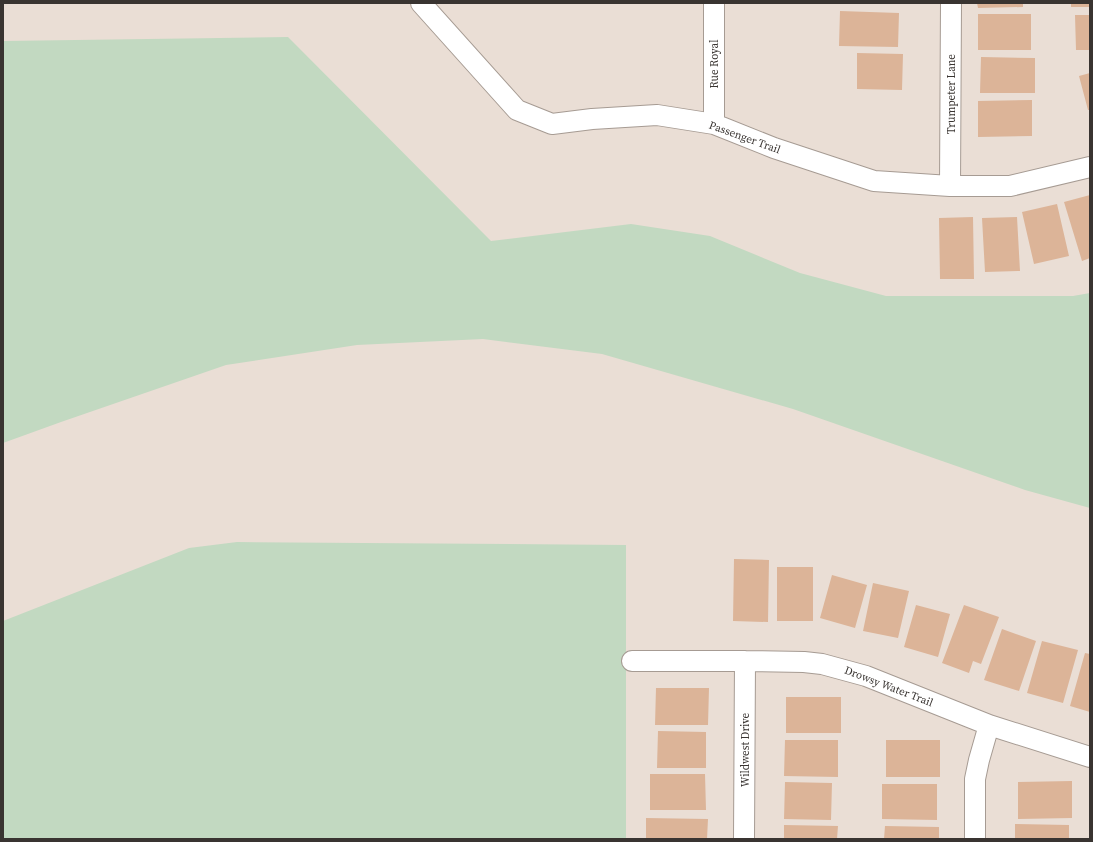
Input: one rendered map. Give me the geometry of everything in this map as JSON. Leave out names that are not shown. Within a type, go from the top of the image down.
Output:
[{"type":"street","name":"Passenger Trail","points":[[421,3],[517,110],[552,124],[592,119],[657,115],[714,124],[774,148],[874,181],[950,186],[1010,186],[1090,167]]},
{"type":"street","name":"Rue Royal","points":[[714,3],[714,124]]},
{"type":"street","name":"Trumpeter Lane","points":[[950,186],[951,3]]},
{"type":"street","name":"Drowsy Water Trail","points":[[632,660],[745,660],[822,664],[866,676],[989,726],[1090,757]]},
{"type":"street","name":"Wildwest Drive","points":[[744,839],[745,660]]},
{"type":"street","points":[[975,839],[975,779],[989,726]]},
{"type":"green space","points":[[288,37],[491,241],[631,224],[710,236],[800,273],[886,296],[1073,296],[1090,293],[1090,508],[1025,490],[793,409],[602,354],[483,339],[357,345],[226,365],[3,443],[3,41]]},
{"type":"green space","points":[[237,542],[626,545],[626,839],[3,839],[3,621],[189,548]]},
{"type":"building","points":[[977,3],[1023,3],[1023,7],[978,8]]},
{"type":"building","points":[[1071,3],[1090,3],[1090,7],[1071,7]]},
{"type":"building","points":[[840,11],[899,13],[898,47],[839,46]]},
{"type":"building","points":[[978,14],[1031,14],[1031,50],[978,50]]},
{"type":"building","points":[[1075,15],[1090,15],[1090,50],[1076,50]]},
{"type":"building","points":[[857,53],[903,54],[902,90],[857,89]]},
{"type":"building","points":[[981,57],[1035,58],[1035,93],[980,93]]},
{"type":"building","points":[[1090,73],[1090,110],[1088,110],[1079,76]]},
{"type":"building","points":[[1032,100],[1032,136],[978,137],[978,101]]},
{"type":"building","points":[[1090,195],[1090,258],[1082,261],[1064,202]]},
{"type":"building","points":[[1057,204],[1069,256],[1034,264],[1022,212]]},
{"type":"building","points":[[973,217],[974,279],[940,279],[939,218]]},
{"type":"building","points":[[1017,217],[1020,271],[985,272],[982,218]]},
{"type":"building","points":[[734,559],[769,560],[768,622],[733,621]]},
{"type":"building","points":[[777,567],[813,567],[813,621],[777,621]]},
{"type":"building","points":[[832,575],[867,585],[855,628],[820,618]]},
{"type":"building","points":[[873,583],[909,591],[898,638],[863,631]]},
{"type":"building","points":[[916,605],[950,614],[938,657],[904,647]]},
{"type":"building","points":[[964,605],[999,617],[981,664],[973,661],[969,673],[942,663]]},
{"type":"building","points":[[1002,629],[1036,641],[1019,691],[984,680]]},
{"type":"building","points":[[1042,641],[1078,650],[1063,703],[1027,693]]},
{"type":"building","points":[[1085,653],[1090,654],[1090,712],[1070,706]]},
{"type":"building","points":[[656,688],[709,688],[708,725],[655,725]]},
{"type":"building","points":[[786,697],[841,697],[841,733],[786,733]]},
{"type":"building","points":[[658,731],[706,732],[706,768],[657,768]]},
{"type":"building","points":[[785,740],[838,740],[838,777],[784,776]]},
{"type":"building","points":[[886,740],[940,740],[940,777],[886,777]]},
{"type":"building","points":[[650,774],[705,774],[706,810],[650,810]]},
{"type":"building","points":[[1072,781],[1072,818],[1018,819],[1018,782]]},
{"type":"building","points":[[785,782],[832,783],[831,820],[784,819]]},
{"type":"building","points":[[882,784],[937,784],[937,820],[882,819]]},
{"type":"building","points":[[646,818],[708,819],[707,839],[646,839]]},
{"type":"building","points":[[1015,824],[1069,825],[1069,839],[1015,839]]},
{"type":"building","points":[[784,825],[838,826],[837,839],[784,839]]},
{"type":"building","points":[[885,826],[939,827],[939,839],[884,839]]}]
